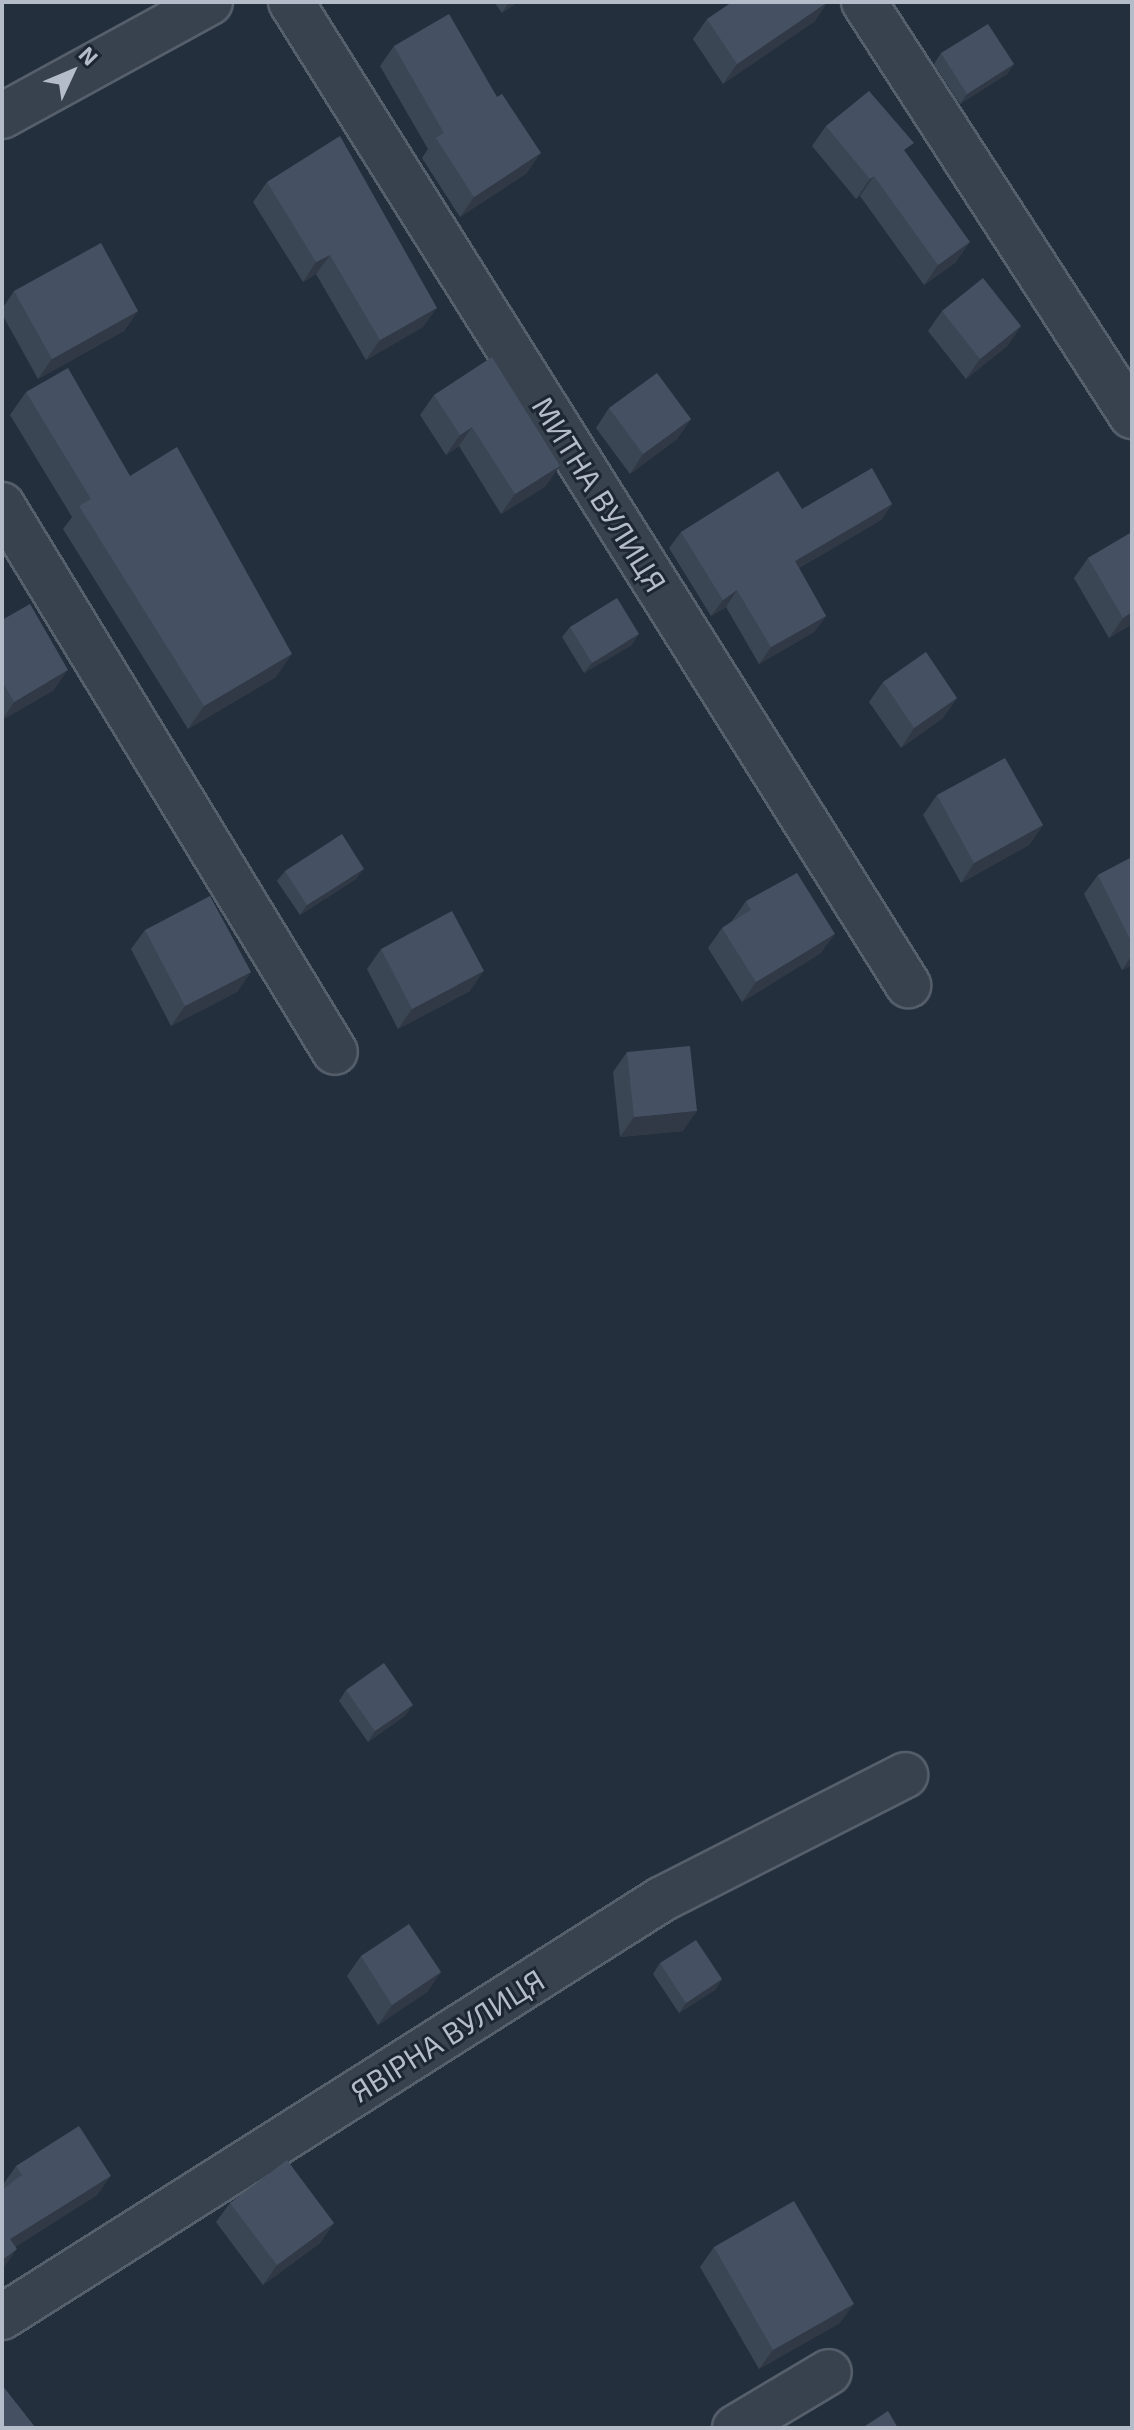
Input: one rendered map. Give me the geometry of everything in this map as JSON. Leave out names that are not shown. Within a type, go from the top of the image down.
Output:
[{"type":"street","points":[[2,116],[210,2]]},
{"type":"street","name":"МИТНА ВУЛИЦЯ","points":[[291,2],[908,985]]},
{"type":"street","points":[[864,2],[1132,416]]},
{"type":"street","points":[[2,505],[335,1052]]},
{"type":"street","name":"ЯВІРНА ВУЛИЦЯ","points":[[2,2317],[662,1899],[905,1775]]},
{"type":"street","points":[[735,2428],[829,2372]]},
{"type":"building","points":[[732,2],[828,2],[737,64],[707,19]]},
{"type":"building","points":[[449,14],[497,97],[502,94],[541,153],[474,197],[436,138],[444,133],[394,46]]},
{"type":"building","points":[[988,24],[1014,64],[967,94],[941,53]]},
{"type":"building","points":[[869,91],[914,143],[904,150],[970,242],[938,265],[874,176],[870,179],[826,126]]},
{"type":"building","points":[[340,136],[437,308],[380,340],[330,255],[316,262],[267,182]]},
{"type":"building","points":[[101,243],[138,311],[52,359],[14,291]]},
{"type":"building","points":[[983,278],[1021,326],[980,359],[942,311]]},
{"type":"building","points":[[492,357],[560,466],[515,494],[472,427],[460,435],[434,395]]},
{"type":"building","points":[[68,368],[130,476],[177,447],[292,654],[204,706],[79,506],[91,499],[26,392]]},
{"type":"building","points":[[657,373],[691,419],[643,454],[609,408]]},
{"type":"building","points":[[872,468],[892,504],[795,561],[826,616],[771,647],[737,590],[723,600],[681,532],[778,471],[802,509]]},
{"type":"building","points":[[1132,532],[1132,612],[1123,618],[1088,558]]},
{"type":"building","points":[[617,598],[639,634],[592,663],[570,627]]},
{"type":"building","points":[[30,604],[68,670],[14,702],[2,681],[2,620]]},
{"type":"building","points":[[926,652],[957,698],[914,728],[883,682]]},
{"type":"building","points":[[1005,758],[1043,825],[974,863],[937,795]]},
{"type":"building","points":[[342,834],[364,869],[307,905],[285,871]]},
{"type":"building","points":[[1132,857],[1132,943],[1098,875]]},
{"type":"building","points":[[797,873],[835,934],[756,982],[722,928],[751,910],[746,901]]},
{"type":"building","points":[[210,896],[251,972],[185,1006],[145,930]]},
{"type":"building","points":[[452,911],[484,971],[412,1009],[381,949]]},
{"type":"building","points":[[690,1046],[697,1111],[634,1117],[627,1052]]},
{"type":"building","points":[[384,1663],[413,1705],[375,1731],[346,1690]]},
{"type":"building","points":[[409,1924],[441,1972],[392,2005],[361,1956]]},
{"type":"building","points":[[696,1940],[722,1979],[686,2003],[660,1963]]},
{"type":"building","points":[[79,2126],[111,2176],[10,2239],[17,2249],[2,2260],[2,2190],[22,2175],[16,2166]]},
{"type":"building","points":[[287,2160],[334,2223],[277,2265],[230,2203]]},
{"type":"building","points":[[794,2201],[854,2304],[773,2350],[714,2247]]},
{"type":"building","points":[[2,2385],[35,2427],[2,2428]]},
{"type":"building","points":[[888,2411],[898,2428],[862,2428]]}]
